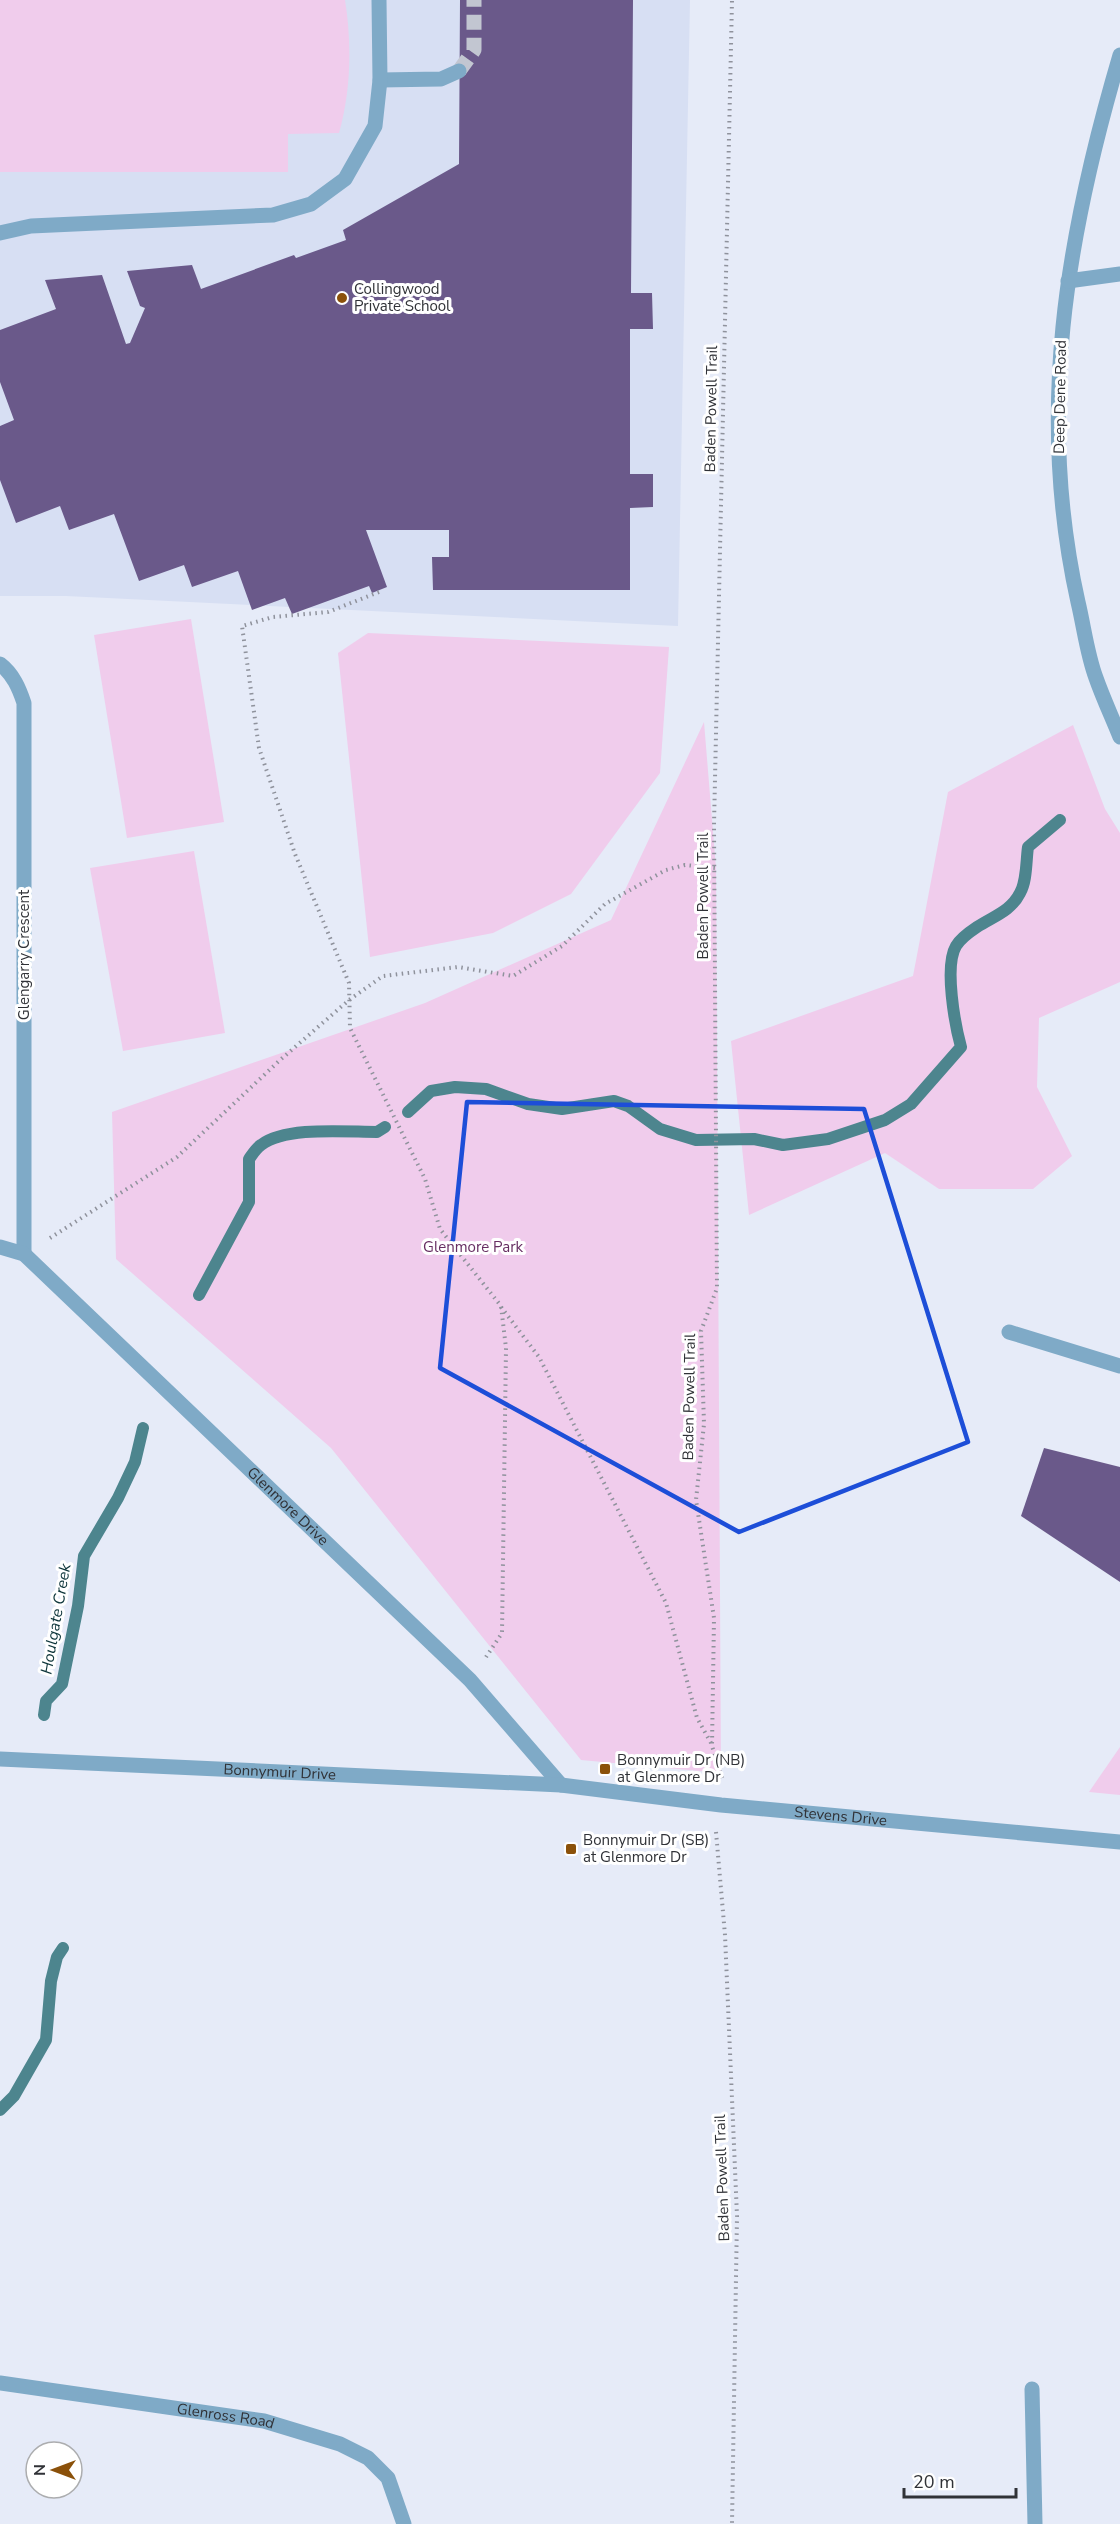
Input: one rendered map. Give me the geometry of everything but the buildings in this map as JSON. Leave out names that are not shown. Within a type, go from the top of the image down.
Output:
[{"type":"street","points":[[0,234],[31,226],[273,215],[311,204],[345,179],[355,165],[375,126],[380,80],[379,0]]},
{"type":"street","name":"Deep Dene Road","points":[[1120,55],[1087,180],[1068,281],[1062,326],[1058,411],[1065,539],[1095,676],[1120,737]]},
{"type":"street","points":[[380,80],[441,80],[459,71]]},
{"type":"street","points":[[1068,281],[1120,274]]},
{"type":"street","name":"Glengarry Crescent","points":[[0,664],[7,669],[18,685],[24,703],[24,1254]]},
{"type":"street","name":"Glenmore Drive","points":[[0,1247],[24,1254],[470,1680],[561,1785]]},
{"type":"street","points":[[1009,1332],[1120,1366]]},
{"type":"street","name":"Bonnymuir Drive","points":[[0,1759],[561,1785]]},
{"type":"street","name":"Stevens Drive","points":[[561,1785],[732,1806],[1120,1842]]},
{"type":"street","name":"Glenross Road","points":[[0,2383],[264,2421],[340,2444],[368,2457],[388,2478],[404,2524]]},
{"type":"street","points":[[1032,2389],[1035,2524]]},
{"type":"path","name":"Baden Powell Trail","points":[[724,1785],[712,1746],[714,1618],[696,1500],[704,1424],[701,1331],[717,1287],[714,1134],[716,868],[714,825],[732,0]]},
{"type":"path","points":[[379,592],[328,612],[273,617],[242,626],[259,748],[295,854],[349,983],[350,1028],[425,1179],[440,1229],[539,1357],[666,1603],[698,1718],[712,1746]]},
{"type":"path","points":[[24,1254],[177,1157],[279,1061],[349,1000],[383,976],[458,967],[513,976],[562,946],[605,904],[666,870],[685,865],[716,868]]},
{"type":"path","points":[[470,1680],[502,1634],[506,1348],[501,1306]]},
{"type":"path","name":"Baden Powell Trail","points":[[716,1832],[725,1935],[737,2216],[732,2524]]},
{"type":"highlighted area","points":[[467,1102],[864,1109],[968,1442],[739,1532],[440,1368]]},
{"type":"shaded area","name":"Collingwood Private School","points":[[0,0],[690,0],[678,626],[66,596],[0,596]]},
{"type":"green space","points":[[0,0],[345,0],[349,33],[349,67],[346,101],[339,133],[288,134],[288,172],[0,172]]},
{"type":"green space","points":[[191,619],[224,822],[127,838],[94,635]]},
{"type":"green space","points":[[368,633],[669,647],[660,773],[571,894],[493,933],[370,957],[338,653]]},
{"type":"green space","name":"Glenmore Park","points":[[704,722],[716,868],[721,1773],[581,1760],[331,1448],[116,1259],[112,1112],[425,1003],[611,920]]},
{"type":"green space","points":[[1073,725],[1105,809],[1120,833],[1120,982],[1039,1018],[1037,1087],[1072,1156],[1033,1189],[939,1189],[885,1153],[749,1215],[731,1041],[913,976],[948,792]]},
{"type":"green space","points":[[194,851],[225,1033],[123,1051],[90,868]]},
{"type":"green space","points":[[1120,1747],[1120,1795],[1089,1792]]},
{"type":"waterway","name":"Houlgate Creek","points":[[408,1112],[431,1091],[455,1087],[486,1089],[528,1104],[562,1109],[614,1101],[628,1106],[660,1129],[696,1140],[754,1139],[783,1145],[828,1139],[885,1120],[911,1104],[961,1047],[951,981],[951,967],[956,946],[969,933],[1002,913],[1012,904],[1024,883],[1028,847],[1060,820]]},
{"type":"waterway","name":"Houlgate Creek","points":[[199,1295],[249,1202],[249,1159],[259,1146],[285,1135],[317,1131],[377,1132],[385,1127]]},
{"type":"waterway","name":"Houlgate Creek","points":[[44,1715],[46,1701],[62,1684],[78,1606],[84,1556],[118,1498],[135,1462],[143,1428]]},
{"type":"waterway","points":[[0,2110],[14,2096],[46,2040],[51,1981],[57,1957],[63,1948]]},
{"type":"tunnel","points":[[459,71],[474,50],[474,0]]},
{"type":"place","name":"Collingwood Private School","points":[[342,298]]},
{"type":"place","name":"Bonnymuir Dr (NB) at Glenmore Dr","points":[[605,1769]]},
{"type":"place","name":"Bonnymuir Dr (SB) at Glenmore Dr","points":[[571,1849]]}]
